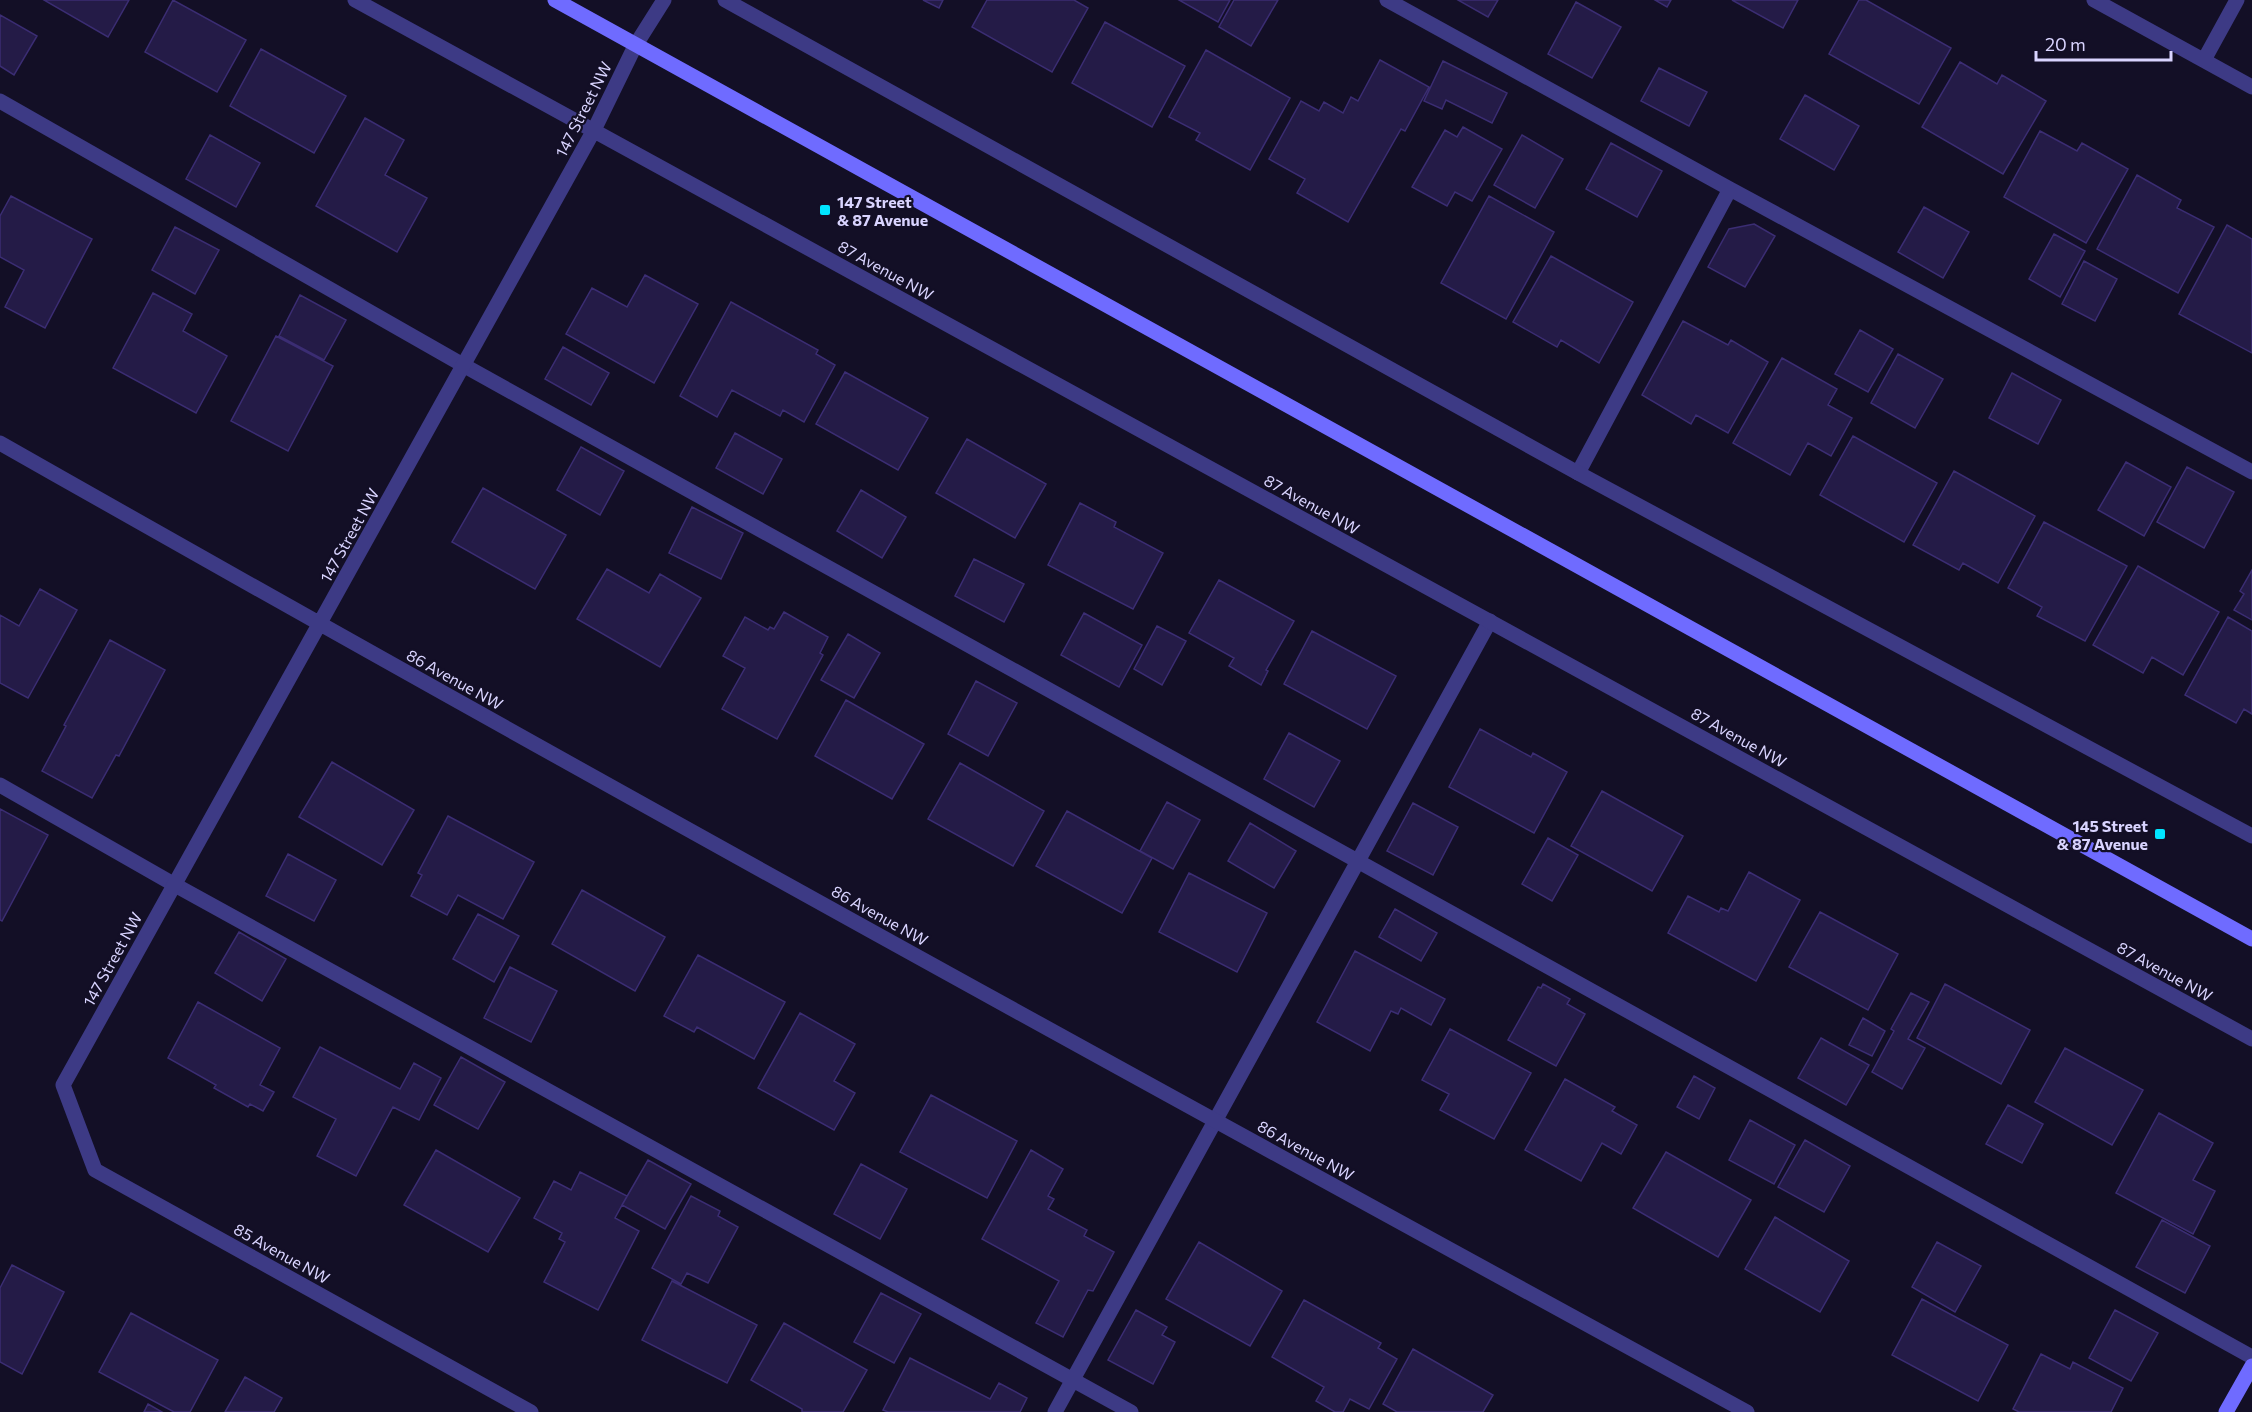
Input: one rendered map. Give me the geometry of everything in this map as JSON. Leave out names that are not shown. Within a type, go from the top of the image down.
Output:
[{"type":"main road","points":[[555,0],[2252,939]]},
{"type":"main road","points":[[2226,1412],[2252,1366]]},
{"type":"street","name":"87 Avenue NW","points":[[355,0],[2252,1039]]},
{"type":"street","name":"147 Street NW","points":[[63,1085],[594,130],[635,46],[664,0]]},
{"type":"street","points":[[725,0],[1578,473],[2252,836]]},
{"type":"street","points":[[1387,0],[2252,472]]},
{"type":"street","points":[[2094,0],[2252,87]]},
{"type":"street","points":[[2204,60],[2237,0]]},
{"type":"street","points":[[0,101],[463,365],[2252,1358]]},
{"type":"street","points":[[1578,473],[1730,189]]},
{"type":"street","name":"86 Avenue NW","points":[[0,442],[320,625],[1216,1122],[1747,1412]]},
{"type":"street","points":[[1055,1412],[1490,621]]},
{"type":"street","points":[[0,785],[175,885],[1131,1412]]},
{"type":"street","name":"85 Avenue NW","points":[[63,1085],[95,1170],[531,1412]]},
{"type":"building","points":[[44,0],[129,0],[108,37]]},
{"type":"building","points":[[173,0],[246,40],[217,92],[145,52]]},
{"type":"building","points":[[923,0],[943,0],[939,8]]},
{"type":"building","points":[[987,0],[1074,0],[1088,8],[1052,72],[972,27]]},
{"type":"building","points":[[1179,0],[1230,0],[1218,22]]},
{"type":"building","points":[[1234,0],[1278,0],[1251,46],[1219,27]]},
{"type":"building","points":[[1458,0],[1498,0],[1488,17]]},
{"type":"building","points":[[1655,0],[1671,0],[1667,7]]},
{"type":"building","points":[[1732,0],[1798,0],[1783,28]]},
{"type":"building","points":[[1859,0],[1866,0],[1951,48],[1919,104],[1829,54]]},
{"type":"building","points":[[1576,2],[1621,27],[1592,78],[1548,54]]},
{"type":"building","points":[[0,15],[37,36],[14,75],[0,66]]},
{"type":"building","points":[[1105,22],[1185,66],[1152,127],[1072,83]]},
{"type":"building","points":[[261,49],[346,96],[314,153],[230,106]]},
{"type":"building","points":[[1206,50],[1290,98],[1250,170],[1196,140],[1200,133],[1169,117]]},
{"type":"building","points":[[1380,60],[1429,87],[1405,131],[1401,129],[1348,222],[1297,193],[1305,179],[1269,159],[1301,101],[1319,111],[1324,102],[1343,113],[1351,97],[1358,101]]},
{"type":"building","points":[[1443,61],[1507,93],[1492,123],[1446,100],[1442,109],[1424,101]]},
{"type":"building","points":[[1960,62],[1997,84],[2002,75],[2046,101],[2003,174],[1922,127]]},
{"type":"building","points":[[1659,68],[1707,92],[1689,126],[1641,101]]},
{"type":"building","points":[[1805,95],[1859,126],[1834,170],[1780,139]]},
{"type":"building","points":[[365,118],[404,140],[385,175],[427,198],[397,252],[316,206]]},
{"type":"building","points":[[1463,127],[1502,149],[1472,201],[1455,192],[1447,206],[1412,187],[1445,130],[1457,137]]},
{"type":"building","points":[[2040,131],[2077,151],[2082,143],[2128,169],[2086,243],[2004,197]]},
{"type":"building","points":[[210,135],[260,163],[236,207],[186,179]]},
{"type":"building","points":[[1522,135],[1563,159],[1535,208],[1494,185]]},
{"type":"building","points":[[1611,143],[1662,171],[1637,217],[1586,189]]},
{"type":"building","points":[[2137,175],[2181,200],[2177,208],[2214,227],[2178,293],[2097,249]]},
{"type":"building","points":[[11,196],[92,239],[45,328],[5,307],[24,270],[0,257],[0,216]]},
{"type":"building","points":[[1489,196],[1554,232],[1506,319],[1441,283]]},
{"type":"building","points":[[1924,207],[1969,232],[1943,278],[1898,252]]},
{"type":"building","points":[[1754,224],[1775,236],[1745,287],[1708,267],[1729,229]]},
{"type":"building","points":[[2227,225],[2252,239],[2252,353],[2179,314]]},
{"type":"building","points":[[175,227],[219,250],[195,294],[152,270]]},
{"type":"building","points":[[2054,234],[2085,251],[2060,297],[2029,279]]},
{"type":"building","points":[[1551,256],[1633,302],[1599,363],[1561,340],[1557,347],[1513,322]]},
{"type":"building","points":[[2084,261],[2117,279],[2095,321],[2062,304]]},
{"type":"building","points":[[645,275],[698,304],[654,383],[566,334],[592,288],[627,307]]},
{"type":"building","points":[[153,293],[192,314],[183,331],[227,356],[196,413],[113,368]]},
{"type":"building","points":[[300,295],[346,320],[324,360],[279,336]]},
{"type":"building","points":[[731,302],[818,350],[816,354],[835,365],[804,422],[783,410],[780,416],[732,390],[717,417],[680,396]]},
{"type":"building","points":[[1683,321],[1728,345],[1731,340],[1768,362],[1728,433],[1696,415],[1691,424],[1642,395]]},
{"type":"building","points":[[1860,330],[1893,349],[1868,392],[1835,374]]},
{"type":"building","points":[[276,336],[333,366],[288,451],[231,421]]},
{"type":"building","points":[[563,347],[609,373],[591,405],[545,379]]},
{"type":"building","points":[[1898,354],[1943,379],[1915,428],[1871,403]]},
{"type":"building","points":[[1782,358],[1837,389],[1828,405],[1852,418],[1831,456],[1808,443],[1790,475],[1733,443]]},
{"type":"building","points":[[845,372],[928,418],[898,470],[816,424]]},
{"type":"building","points":[[2012,373],[2061,400],[2038,444],[1989,418]]},
{"type":"building","points":[[735,433],[782,459],[763,494],[716,468]]},
{"type":"building","points":[[1853,436],[1937,483],[1904,542],[1820,495]]},
{"type":"building","points":[[967,439],[1046,484],[1015,538],[936,493]]},
{"type":"building","points":[[581,447],[624,471],[600,515],[557,490]]},
{"type":"building","points":[[2126,462],[2171,487],[2144,536],[2098,510]]},
{"type":"building","points":[[2187,467],[2234,492],[2204,548],[2157,522]]},
{"type":"building","points":[[1954,471],[2035,516],[1998,583],[1963,563],[1959,570],[1913,545]]},
{"type":"building","points":[[483,488],[566,535],[535,589],[452,542]]},
{"type":"building","points":[[861,490],[906,517],[882,558],[837,531]]},
{"type":"building","points":[[1080,503],[1116,522],[1114,527],[1163,553],[1133,609],[1048,565]]},
{"type":"building","points":[[692,507],[743,533],[721,579],[669,553]]},
{"type":"building","points":[[2044,522],[2127,566],[2085,641],[2037,616],[2042,607],[2008,588]]},
{"type":"building","points":[[974,559],[1024,584],[1004,622],[955,596]]},
{"type":"building","points":[[2138,566],[2219,612],[2183,675],[2152,657],[2143,673],[2093,645]]},
{"type":"building","points":[[607,569],[649,593],[660,574],[701,598],[660,667],[577,619]]},
{"type":"building","points":[[2252,570],[2252,620],[2234,610],[2244,594],[2240,591]]},
{"type":"building","points":[[1219,580],[1294,621],[1266,670],[1268,671],[1261,685],[1229,666],[1234,658],[1189,633]]},
{"type":"building","points":[[40,589],[77,610],[28,698],[0,683],[0,615],[19,626]]},
{"type":"building","points":[[784,612],[828,637],[820,653],[823,655],[777,739],[722,709],[745,668],[723,656],[745,617],[768,630],[770,627],[774,629]]},
{"type":"building","points":[[1084,613],[1142,645],[1119,687],[1061,655]]},
{"type":"building","points":[[2228,617],[2252,631],[2252,714],[2244,709],[2236,723],[2185,695]]},
{"type":"building","points":[[1157,626],[1186,641],[1162,685],[1134,669]]},
{"type":"building","points":[[1312,631],[1396,676],[1367,729],[1284,684]]},
{"type":"building","points":[[848,634],[880,653],[854,698],[821,680]]},
{"type":"building","points":[[110,640],[165,670],[119,756],[116,755],[92,798],[42,771]]},
{"type":"building","points":[[976,681],[1017,703],[988,756],[948,734]]},
{"type":"building","points":[[846,700],[924,744],[892,799],[815,756]]},
{"type":"building","points":[[1480,729],[1531,757],[1533,753],[1567,772],[1534,833],[1449,787]]},
{"type":"building","points":[[1289,733],[1340,761],[1314,807],[1264,779]]},
{"type":"building","points":[[332,762],[414,810],[382,865],[299,817]]},
{"type":"building","points":[[960,763],[1044,811],[1013,866],[928,819]]},
{"type":"building","points":[[1602,791],[1683,836],[1652,891],[1571,846]]},
{"type":"building","points":[[1167,802],[1200,820],[1173,869],[1140,851]]},
{"type":"building","points":[[1413,803],[1458,827],[1433,875],[1387,851]]},
{"type":"building","points":[[0,809],[48,835],[2,921],[0,920]]},
{"type":"building","points":[[1067,811],[1152,858],[1122,913],[1036,866]]},
{"type":"building","points":[[448,816],[534,862],[503,919],[458,895],[447,915],[411,896],[422,875],[418,873]]},
{"type":"building","points":[[1250,823],[1296,851],[1274,888],[1228,861]]},
{"type":"building","points":[[1548,838],[1578,855],[1552,901],[1522,884]]},
{"type":"building","points":[[288,854],[336,880],[314,921],[266,896]]},
{"type":"building","points":[[1749,872],[1800,900],[1756,981],[1668,933],[1688,896],[1719,912],[1721,908],[1728,911]]},
{"type":"building","points":[[1189,873],[1267,913],[1237,972],[1159,932]]},
{"type":"building","points":[[582,890],[665,937],[635,991],[552,944]]},
{"type":"building","points":[[1395,909],[1437,933],[1421,961],[1379,937]]},
{"type":"building","points":[[1820,912],[1898,954],[1868,1010],[1789,967]]},
{"type":"building","points":[[478,914],[519,936],[494,982],[453,959]]},
{"type":"building","points":[[239,932],[286,959],[262,1001],[215,973]]},
{"type":"building","points":[[1355,951],[1445,999],[1431,1025],[1401,1008],[1398,1014],[1391,1011],[1370,1051],[1317,1022]]},
{"type":"building","points":[[698,955],[785,1002],[754,1059],[697,1027],[694,1032],[664,1016]]},
{"type":"building","points":[[510,967],[557,991],[531,1042],[484,1018]]},
{"type":"building","points":[[1543,984],[1570,999],[1567,1004],[1585,1014],[1556,1066],[1508,1040],[1538,987],[1541,988]]},
{"type":"building","points":[[1945,984],[2030,1030],[2001,1084],[1917,1038]]},
{"type":"building","points":[[1911,993],[1929,1002],[1908,1039],[1925,1048],[1902,1089],[1872,1072],[1894,1031],[1891,1029]]},
{"type":"building","points":[[198,1002],[280,1048],[260,1085],[274,1092],[263,1111],[250,1104],[248,1107],[214,1088],[216,1085],[168,1058]]},
{"type":"building","points":[[800,1013],[855,1044],[834,1081],[855,1093],[834,1130],[758,1088]]},
{"type":"building","points":[[1863,1018],[1885,1031],[1872,1056],[1849,1045]]},
{"type":"building","points":[[1450,1029],[1531,1073],[1494,1139],[1440,1110],[1449,1094],[1422,1080]]},
{"type":"building","points":[[1821,1038],[1869,1065],[1846,1105],[1798,1078]]},
{"type":"building","points":[[320,1047],[400,1089],[414,1063],[441,1078],[419,1120],[393,1107],[356,1176],[317,1156],[336,1119],[293,1097]]},
{"type":"building","points":[[2065,1048],[2143,1090],[2112,1145],[2035,1102]]},
{"type":"building","points":[[461,1057],[505,1082],[478,1129],[434,1105]]},
{"type":"building","points":[[1694,1076],[1715,1088],[1699,1119],[1677,1107]]},
{"type":"building","points":[[1565,1079],[1615,1107],[1612,1111],[1637,1125],[1621,1154],[1602,1143],[1581,1181],[1525,1150]]},
{"type":"building","points":[[931,1095],[1017,1141],[987,1198],[900,1152]]},
{"type":"building","points":[[2008,1105],[2043,1124],[2022,1163],[1986,1144]]},
{"type":"building","points":[[2159,1113],[2213,1143],[2193,1180],[2215,1191],[2193,1234],[2116,1193]]},
{"type":"building","points":[[1750,1120],[1795,1145],[1774,1184],[1729,1160]]},
{"type":"building","points":[[1805,1140],[1850,1166],[1824,1212],[1778,1187]]},
{"type":"building","points":[[436,1150],[520,1198],[488,1252],[404,1205]]},
{"type":"building","points":[[1031,1150],[1063,1169],[1048,1196],[1054,1199],[1048,1209],[1087,1230],[1084,1236],[1114,1252],[1093,1291],[1088,1290],[1063,1337],[1036,1323],[1059,1281],[982,1239]]},
{"type":"building","points":[[1666,1152],[1751,1200],[1718,1257],[1633,1208]]},
{"type":"building","points":[[648,1160],[691,1184],[665,1229],[622,1205]]},
{"type":"building","points":[[861,1164],[907,1189],[880,1239],[834,1214]]},
{"type":"building","points":[[580,1172],[627,1196],[615,1218],[639,1231],[598,1310],[544,1282],[565,1242],[559,1239],[562,1233],[534,1218],[554,1181],[571,1190]]},
{"type":"building","points":[[691,1196],[720,1211],[718,1216],[738,1227],[708,1283],[687,1273],[681,1284],[652,1268]]},
{"type":"building","points":[[1775,1217],[1849,1261],[1820,1312],[1745,1269]]},
{"type":"building","points":[[2162,1220],[2210,1246],[2185,1293],[2136,1267]]},
{"type":"building","points":[[1199,1242],[1282,1291],[1250,1346],[1166,1299]]},
{"type":"building","points":[[1937,1242],[1981,1266],[1955,1312],[1912,1287]]},
{"type":"building","points":[[12,1265],[64,1292],[22,1374],[0,1362],[0,1288]]},
{"type":"building","points":[[672,1281],[757,1325],[727,1383],[642,1340]]},
{"type":"building","points":[[881,1293],[921,1314],[894,1363],[854,1342]]},
{"type":"building","points":[[1922,1299],[2008,1345],[1978,1401],[1892,1355]]},
{"type":"building","points":[[1304,1300],[1381,1343],[1378,1348],[1397,1359],[1369,1409],[1350,1399],[1343,1412],[1335,1412],[1316,1401],[1324,1387],[1272,1357]]},
{"type":"building","points":[[1136,1310],[1167,1327],[1162,1335],[1175,1342],[1153,1384],[1108,1360]]},
{"type":"building","points":[[2115,1310],[2158,1333],[2131,1381],[2089,1358]]},
{"type":"building","points":[[131,1313],[218,1360],[190,1412],[174,1412],[99,1372]]},
{"type":"building","points":[[784,1323],[867,1370],[843,1412],[802,1412],[802,1409],[751,1380]]},
{"type":"building","points":[[1413,1349],[1493,1395],[1483,1412],[1397,1412],[1383,1404]]},
{"type":"building","points":[[2041,1354],[2070,1369],[2073,1362],[2123,1388],[2111,1412],[2019,1412],[2013,1409]]},
{"type":"building","points":[[910,1358],[990,1399],[999,1383],[1027,1398],[1020,1412],[888,1412],[883,1410]]},
{"type":"building","points":[[245,1377],[282,1398],[274,1412],[225,1412]]},
{"type":"building","points":[[148,1404],[162,1412],[144,1412]]},
{"type":"place","name":"147 Street & 87 Avenue","points":[[825,210]]},
{"type":"place","name":"145 Street & 87 Avenue","points":[[2160,834]]}]
